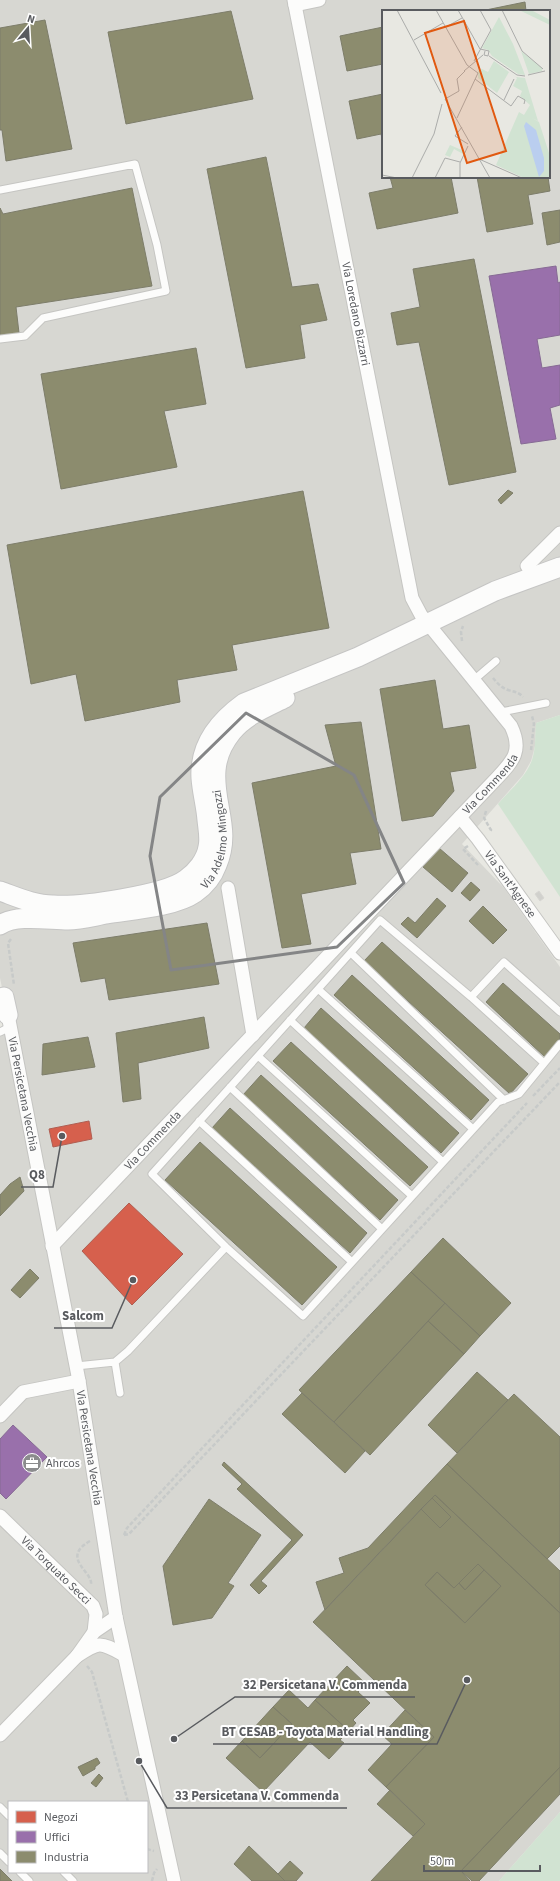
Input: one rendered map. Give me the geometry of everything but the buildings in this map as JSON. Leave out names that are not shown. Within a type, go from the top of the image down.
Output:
[{"type":"street","points":[[294,2],[320,0]]},
{"type":"street","name":"Via Loredano Bizzarri","points":[[294,2],[412,598],[416,609],[428,624]]},
{"type":"street","points":[[527,566],[560,533]]},
{"type":"street","points":[[428,624],[495,591],[560,567]]},
{"type":"street","name":"Via Adelmo Mingozzi","points":[[0,891],[38,903],[52,905],[86,905],[159,889],[185,880],[199,867],[208,848],[207,812],[201,779],[201,767],[207,742],[230,712],[244,703],[358,657],[428,624]]},
{"type":"street","name":"Via Commenda","points":[[52,1246],[512,762],[517,750],[517,737],[512,726],[428,624]]},
{"type":"street","name":"Via Adelmo Mingozzi","points":[[0,925],[5,921],[28,919],[73,920],[150,908],[180,900],[194,893],[207,882],[215,871],[224,844],[215,782],[217,761],[225,742],[245,719],[358,657]]},
{"type":"street","name":"Via Sant'Agnese","points":[[460,817],[478,839],[560,953]]},
{"type":"street","points":[[228,888],[253,1035]]},
{"type":"street","name":"Via Persicetana Vecchia","points":[[4,1011],[79,1382],[116,1617],[175,1880]]},
{"type":"street","points":[[0,1416],[23,1392],[79,1382]]},
{"type":"street","name":"Via Torquato Secci","points":[[0,1516],[93,1606],[96,1614],[94,1632]]},
{"type":"street","points":[[80,1659],[94,1632],[116,1617]]},
{"type":"street","points":[[0,1736],[96,1644],[107,1646],[124,1655]]},
{"type":"lane","points":[[0,190],[135,164],[157,245],[166,291],[43,318],[25,336],[0,339]]},
{"type":"lane","points":[[474,679],[496,661]]},
{"type":"lane","points":[[502,712],[546,703]]},
{"type":"lane","points":[[544,1063],[472,997],[380,920],[152,1174],[226,1246],[304,1316],[498,1102],[519,1094],[560,1044]]},
{"type":"lane","points":[[351,953],[504,1100]]},
{"type":"lane","points":[[472,997],[504,962],[560,1012]]},
{"type":"lane","points":[[318,989],[473,1129]]},
{"type":"lane","points":[[290,1020],[443,1162]]},
{"type":"lane","points":[[258,1056],[412,1196]]},
{"type":"lane","points":[[230,1087],[382,1229]]},
{"type":"lane","points":[[199,1121],[352,1262]]},
{"type":"lane","points":[[76,1366],[115,1362],[128,1351],[226,1246]]},
{"type":"lane","points":[[115,1362],[120,1393]]},
{"type":"lane","points":[[0,1807],[8,1815]]},
{"type":"lane","points":[[0,1852],[8,1861]]},
{"type":"lane","points":[[21,1873],[29,1881]]},
{"type":"lane","points":[[65,1873],[72,1881]]},
{"type":"path","points":[[560,1068],[132,1522],[124,1535],[129,1534],[560,1082]]},
{"type":"path","points":[[90,1586],[92,1581],[78,1564],[78,1555],[80,1548],[85,1543],[95,1540]]},
{"type":"path","points":[[80,1659],[92,1672],[128,1801]]},
{"type":"highlighted area","points":[[246,713],[354,775],[404,883],[337,947],[171,970],[150,856],[160,797]]},
{"type":"shaded area","points":[[0,0],[560,0],[560,715],[536,723],[535,746],[531,761],[523,775],[462,844],[504,888],[560,967],[560,1812],[499,1881],[0,1881],[0,1029],[10,1027],[0,978]]},
{"type":"green space","points":[[560,715],[560,897],[498,804],[522,778],[532,760],[536,723]]},
{"type":"green space","points":[[560,1812],[560,1881],[499,1881]]},
{"type":"place","name":"Q8","points":[[62,1136]]},
{"type":"place","name":"Salcom","points":[[133,1280]]},
{"type":"place","name":"Ahrcos","points":[[32,1463]]},
{"type":"place","name":"BT CESAB - Toyota Material Handling","points":[[467,1680]]},
{"type":"place","name":"32 Persicetana V. Commenda","points":[[174,1739]]},
{"type":"place","name":"33 Persicetana V. Commenda","points":[[139,1761]]}]
